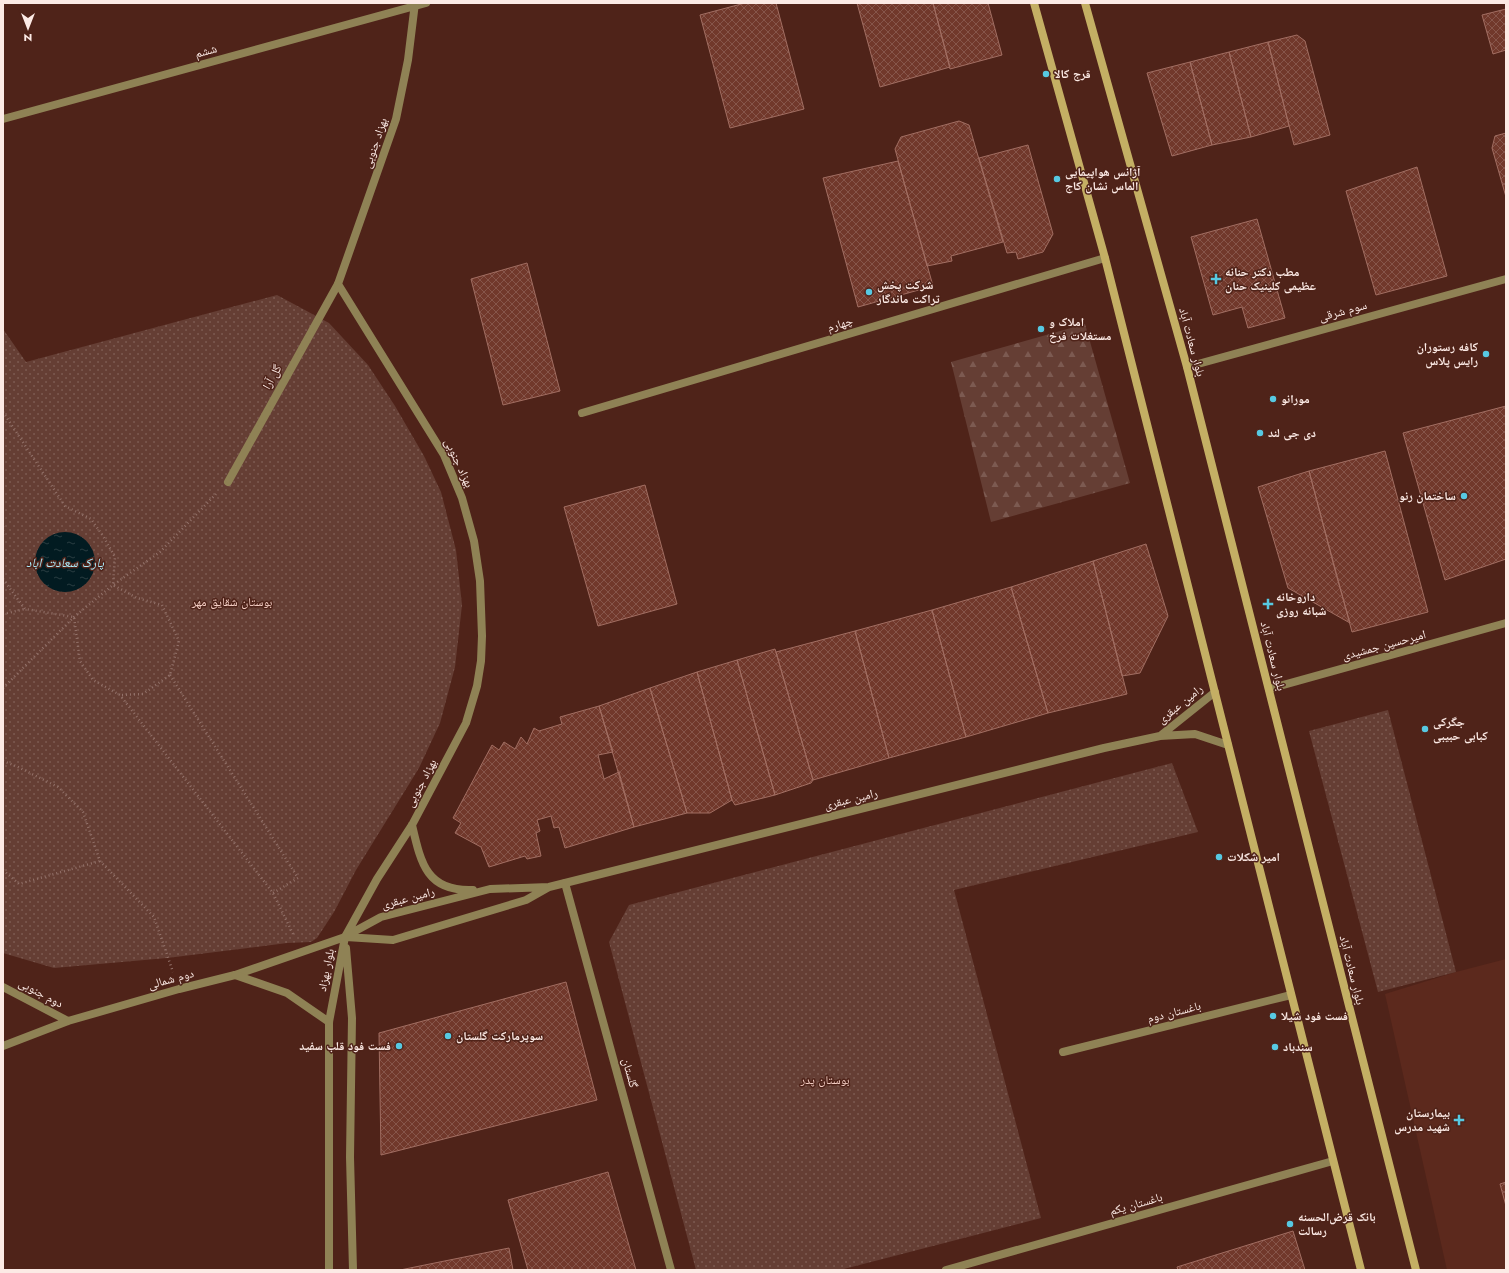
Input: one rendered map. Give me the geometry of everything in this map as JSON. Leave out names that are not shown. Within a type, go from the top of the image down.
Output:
[{"type":"main road","points":[[1034,3],[1105,258],[1361,1270]]},
{"type":"main road","name":"بلوار سعادت آباد","points":[[1085,3],[1187,367],[1416,1270]]},
{"type":"street","name":"ششم","points":[[3,119],[426,3]]},
{"type":"street","name":"بهزاد جنوبی","points":[[345,937],[377,880],[412,825],[466,723],[477,686],[481,662],[482,636],[480,581],[474,541],[462,498],[444,455],[338,284],[396,118],[408,60],[415,5]]},
{"type":"street","name":"چهارم","points":[[582,413],[1105,258]]},
{"type":"street","name":"سوم شرقی","points":[[1187,367],[1506,279]]},
{"type":"street","name":"گل آرا","points":[[228,482],[338,284]]},
{"type":"street","name":"امیرحسین جمشیدی","points":[[1269,689],[1506,623]]},
{"type":"street","name":"رامین عبقری","points":[[1160,736],[1215,692]]},
{"type":"street","name":"رامین عبقری","points":[[345,937],[381,917],[490,889],[549,887],[1104,748],[1160,736],[1195,734],[1228,744]]},
{"type":"street","points":[[412,825],[420,860],[429,874],[443,886],[458,890],[490,889]]},
{"type":"street","name":"گلستان","points":[[565,883],[671,1270]]},
{"type":"street","name":"رامین عبقری","points":[[345,937],[393,940],[526,900],[549,887]]},
{"type":"street","name":"دوم شمالی","points":[[3,1046],[68,1021],[179,989],[235,975],[345,937]]},
{"type":"street","name":"بلوار بهزاد","points":[[328,1270],[329,1022],[345,937]]},
{"type":"street","name":"بلوار بهزاد","points":[[345,937],[352,1018],[350,1157],[353,1270]]},
{"type":"street","points":[[235,975],[286,993],[329,1022]]},
{"type":"street","name":"دوم جنوبی","points":[[3,987],[68,1021]]},
{"type":"street","name":"باغستان دوم","points":[[1063,1052],[1291,995]]},
{"type":"street","name":"باغستان یکم","points":[[946,1270],[1333,1161]]},
{"type":"path","points":[[3,412],[65,506],[90,519],[103,536],[115,557],[113,585]]},
{"type":"path","points":[[3,688],[74,617],[113,585],[160,552],[228,482]]},
{"type":"path","points":[[3,526],[3,535]]},
{"type":"path","points":[[3,579],[25,609]]},
{"type":"path","points":[[113,585],[137,598],[162,605],[179,641],[170,675],[143,694],[120,695]]},
{"type":"path","points":[[3,614],[25,609],[74,617]]},
{"type":"path","points":[[74,617],[80,661],[93,680],[120,695],[272,893],[301,952]]},
{"type":"path","points":[[170,675],[298,878],[272,893]]},
{"type":"path","points":[[3,761],[58,787],[83,812],[100,860],[154,917],[179,989]]},
{"type":"path","points":[[3,870],[19,884],[100,860]]},
{"type":"shaded area","name":"بیمارستان شهید مدرس","points":[[1506,959],[1506,1270],[1447,1270],[1385,994],[1456,972]]},
{"type":"green space","name":"بوستان شقایق مهر","points":[[277,295],[329,323],[368,365],[395,406],[424,456],[441,492],[456,550],[462,605],[455,667],[440,723],[419,768],[356,870],[334,912],[317,938],[311,942],[287,943],[167,958],[54,968],[3,953],[3,329],[26,362]]},
{"type":"green space","points":[[1085,324],[1130,483],[991,522],[951,362]]},
{"type":"green space","points":[[1388,710],[1456,972],[1378,992],[1309,731]]},
{"type":"green space","name":"بوستان پدر","points":[[1172,763],[1198,832],[954,890],[1041,1218],[840,1270],[696,1270],[609,942],[629,905]]},
{"type":"water","name":"پارک سعادت اباد","points":[[65,532],[77,534],[90,545],[93,550],[95,562],[93,574],[82,587],[77,590],[65,592],[53,590],[40,579],[37,574],[35,562],[37,550],[48,537],[53,534]]},
{"type":"building","points":[[745,3],[776,3],[804,109],[730,128],[700,15]]},
{"type":"building","points":[[857,3],[933,3],[950,67],[880,87]]},
{"type":"building","points":[[933,3],[988,3],[1002,55],[950,69]]},
{"type":"building","points":[[1506,9],[1506,50],[1493,54],[1482,15]]},
{"type":"building","points":[[1297,35],[1305,41],[1330,135],[1294,145],[1268,42]]},
{"type":"building","points":[[1268,42],[1289,126],[1251,137],[1229,52]]},
{"type":"building","points":[[1229,52],[1251,137],[1212,145],[1190,62]]},
{"type":"building","points":[[1190,62],[1212,145],[1172,156],[1147,73]]},
{"type":"building","points":[[959,121],[969,125],[1003,242],[951,256],[952,261],[927,266],[895,149],[901,137]]},
{"type":"building","points":[[1506,133],[1506,197],[1492,148],[1495,136]]},
{"type":"building","points":[[1028,145],[1053,234],[1043,252],[1018,259],[1016,252],[1007,253],[979,158]]},
{"type":"building","points":[[898,161],[933,286],[858,307],[823,178]]},
{"type":"building","points":[[1417,167],[1447,276],[1376,295],[1346,191]]},
{"type":"building","points":[[1257,219],[1285,318],[1248,328],[1242,307],[1213,315],[1191,237]]},
{"type":"building","points":[[527,263],[560,391],[503,405],[471,279]]},
{"type":"building","name":"ساختمان رنو","points":[[1506,406],[1506,559],[1445,580],[1403,433]]},
{"type":"building","points":[[1385,451],[1428,612],[1352,632],[1309,471]]},
{"type":"building","points":[[1309,471],[1350,623],[1288,588],[1258,487]]},
{"type":"building","points":[[645,485],[677,604],[598,626],[564,507]]},
{"type":"building","points":[[1146,544],[1168,616],[1140,673],[1122,676],[1093,561]]},
{"type":"building","points":[[1093,561],[1127,694],[1048,713],[1011,587]]},
{"type":"building","points":[[1011,587],[1048,713],[966,737],[932,610]]},
{"type":"building","points":[[932,610],[966,737],[889,758],[855,631]]},
{"type":"building","points":[[855,631],[889,758],[813,780],[776,652]]},
{"type":"building","points":[[775,649],[813,780],[811,783],[775,795],[737,660]]},
{"type":"building","points":[[737,660],[775,795],[735,805],[732,800],[697,672]]},
{"type":"building","points":[[697,672],[732,800],[710,813],[687,813],[650,688]]},
{"type":"building","points":[[650,688],[687,813],[634,827],[599,706]]},
{"type":"building","points":[[599,706],[613,752],[598,755],[604,779],[619,772],[634,827],[565,848],[559,827],[554,828],[551,816],[537,820],[540,831],[536,833],[541,856],[527,859],[525,856],[489,867],[481,847],[455,833],[461,823],[453,818],[492,745],[499,750],[504,742],[515,749],[521,737],[527,744],[534,728],[539,731],[562,724],[560,717]]},
{"type":"building","points":[[566,982],[597,1100],[381,1155],[379,1033]]},
{"type":"building","points":[[608,1172],[636,1270],[528,1270],[508,1200]]},
{"type":"building","points":[[1506,1182],[1506,1206],[1500,1184]]},
{"type":"building","points":[[1293,1231],[1305,1270],[1178,1270],[1177,1267]]},
{"type":"building","points":[[509,1248],[513,1270],[400,1270]]},
{"type":"place","name":"قرج کالا","points":[[1046,74]]},
{"type":"place","name":"آژانس هواپیمایی الماس نشان کاج","points":[[1057,179]]},
{"type":"place","name":"مطب دکتر حنانه عظیمی کلینیک حنان","points":[[1216,279]]},
{"type":"place","name":"شرکت پخش تراکت ماندگار","points":[[869,292]]},
{"type":"place","name":"املاک و مستغلات فرخ","points":[[1041,329]]},
{"type":"place","name":"کافه رستوران رایس پلاس","points":[[1486,354]]},
{"type":"place","name":"مورانو","points":[[1273,399]]},
{"type":"place","name":"دی جی لند","points":[[1260,433]]},
{"type":"place","name":"ساختمان رنو","points":[[1464,496]]},
{"type":"place","name":"داروخانه شبانه روزی","points":[[1268,604]]},
{"type":"place","name":"جگرکی کبابی حبیبی","points":[[1425,729]]},
{"type":"place","name":"امیر شکلات","points":[[1219,857]]},
{"type":"place","name":"فست فود شیلا","points":[[1273,1016]]},
{"type":"place","name":"سوپرمارکت گلستان","points":[[448,1036]]},
{"type":"place","name":"فست فود قلب سفید","points":[[399,1046]]},
{"type":"place","name":"سندباد","points":[[1275,1047]]},
{"type":"place","name":"بیمارستان شهید مدرس","points":[[1459,1120]]},
{"type":"place","name":"بانک قرض‌الحسنه رسالت","points":[[1290,1224]]}]
